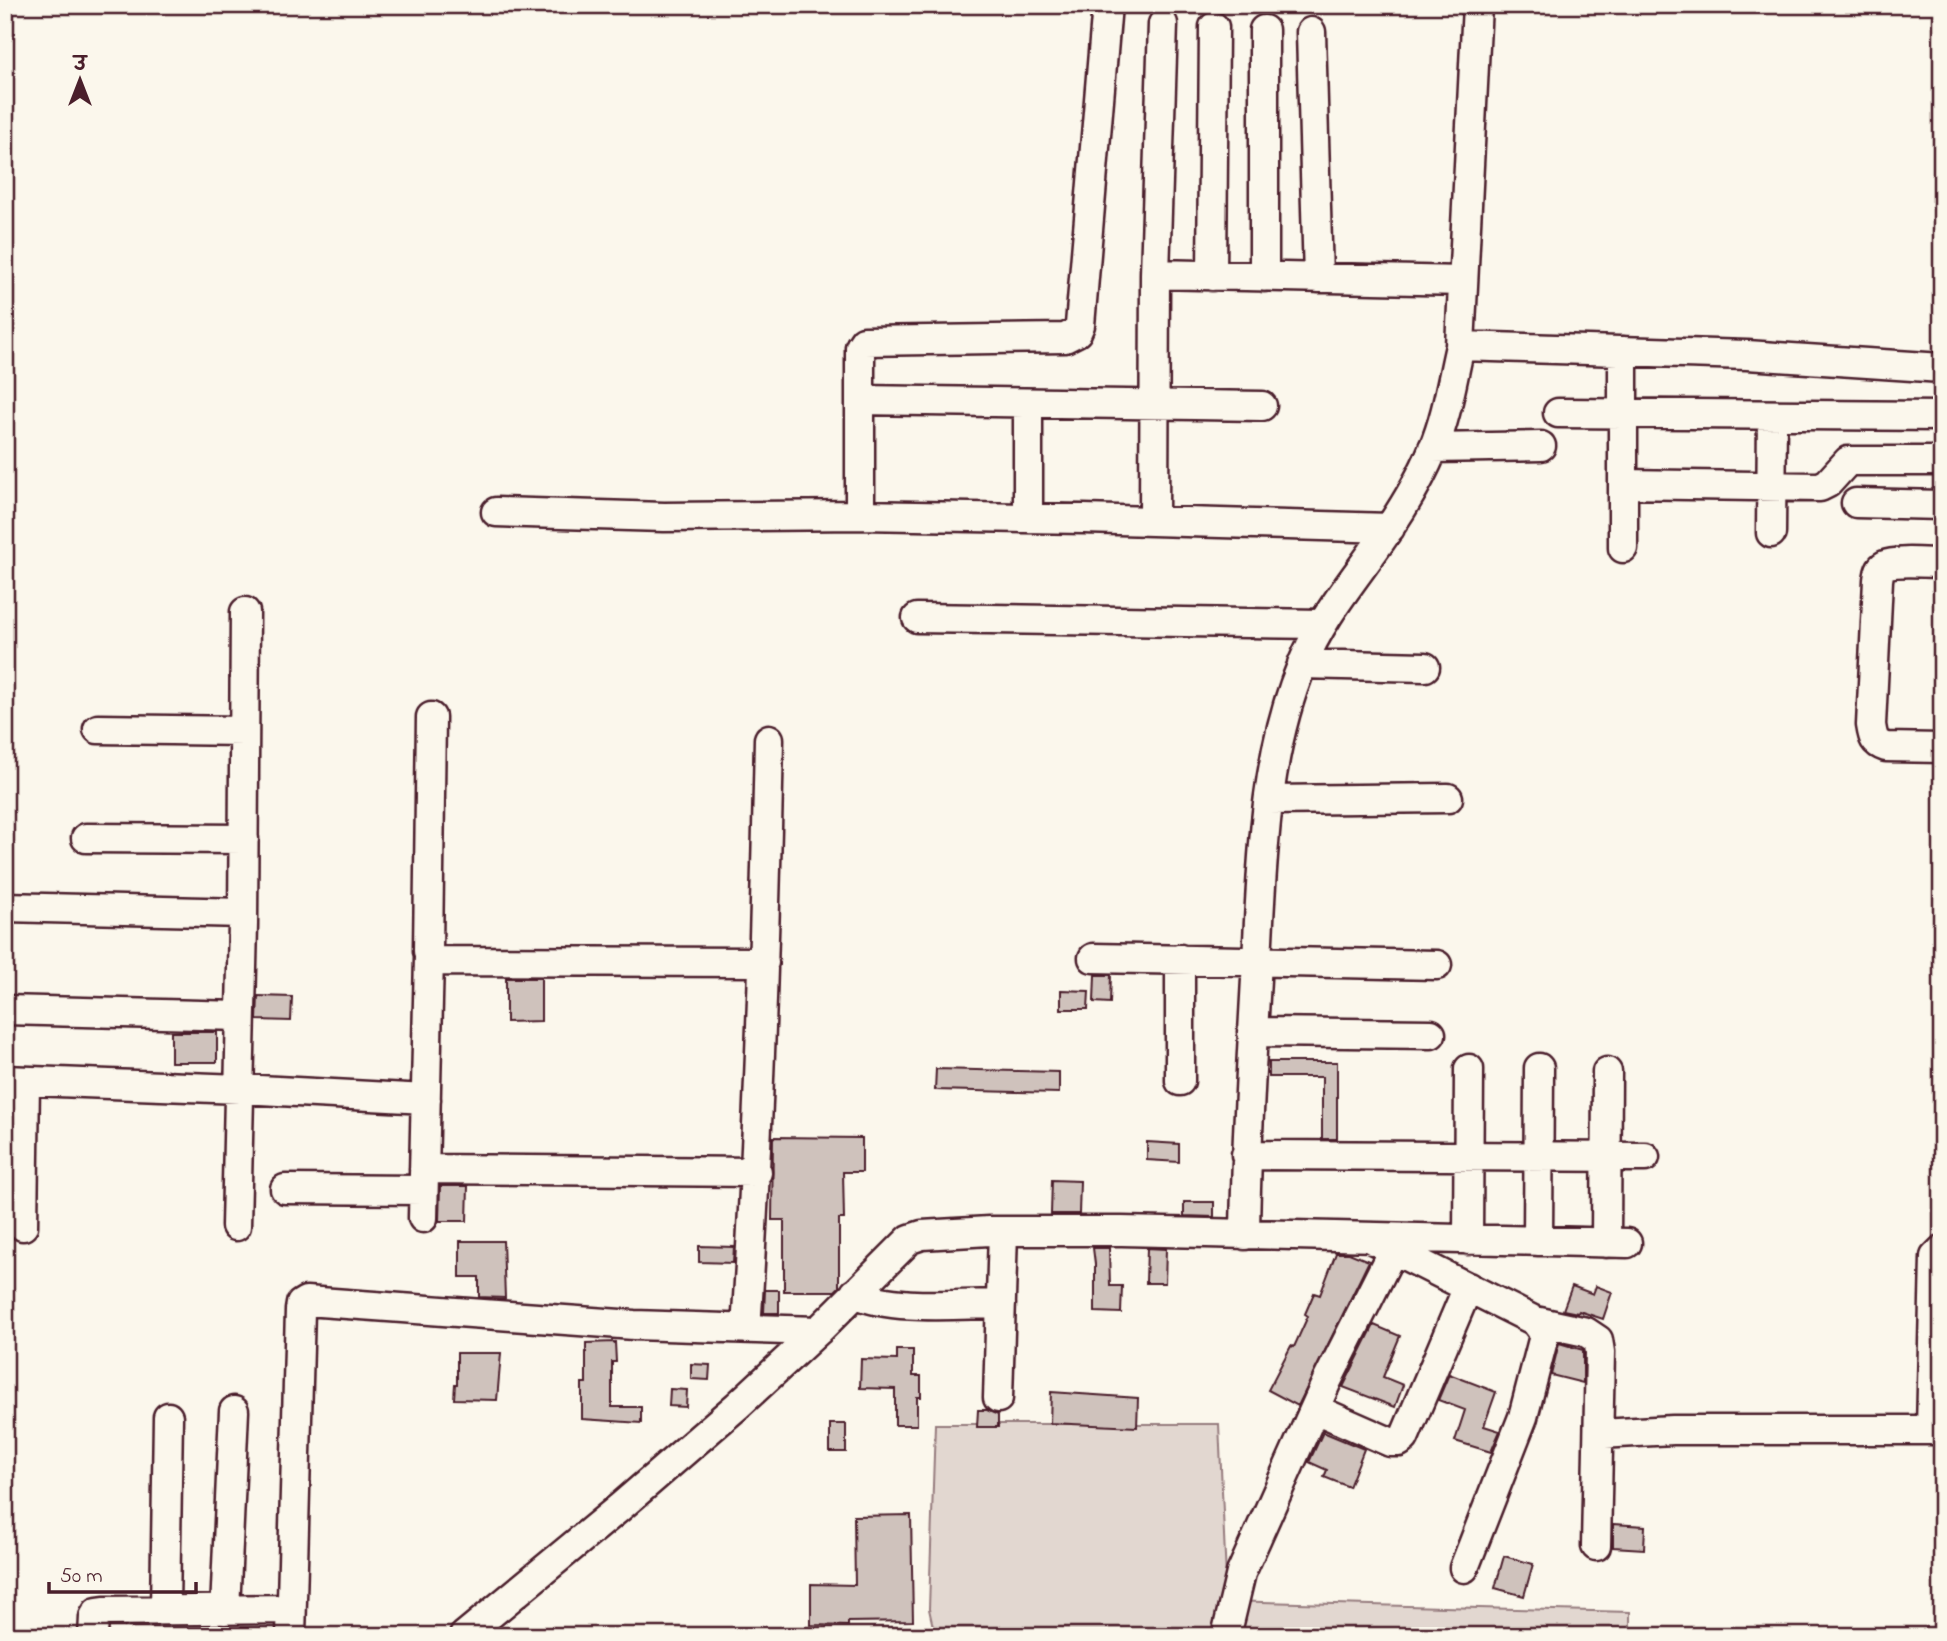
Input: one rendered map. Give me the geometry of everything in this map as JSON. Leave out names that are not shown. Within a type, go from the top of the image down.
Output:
[{"type":"street","points":[[860,515],[860,347],[864,341],[1065,338],[1077,332],[1081,312],[1107,5]]},
{"type":"street","points":[[1245,1235],[1252,1032],[1269,800],[1278,747],[1289,700],[1321,624],[1390,527],[1433,448],[1448,400],[1460,346],[1477,5]]},
{"type":"street","points":[[1154,521],[1155,274],[1163,24]]},
{"type":"street","points":[[1212,276],[1214,27]]},
{"type":"street","points":[[1264,30],[1265,277]]},
{"type":"street","points":[[1311,32],[1318,278]]},
{"type":"street","points":[[1155,274],[1463,281]]},
{"type":"street","points":[[1460,346],[1747,355],[1942,368]]},
{"type":"street","points":[[1622,548],[1623,351]]},
{"type":"street","points":[[860,400],[1262,407]]},
{"type":"street","points":[[1028,403],[1028,518]]},
{"type":"street","points":[[1558,413],[1942,416]]},
{"type":"street","points":[[1771,533],[1772,415]]},
{"type":"street","points":[[1433,448],[1541,446]]},
{"type":"street","points":[[1623,484],[1823,487],[1848,461],[1942,461]]},
{"type":"street","points":[[1856,503],[1942,505]]},
{"type":"street","points":[[496,512],[664,517],[860,515],[1390,527]]},
{"type":"street","points":[[1942,563],[1895,564],[1881,568],[1878,580],[1871,726],[1873,737],[1878,744],[1886,747],[1942,748]]},
{"type":"street","points":[[236,1226],[243,913],[245,612]]},
{"type":"street","points":[[917,618],[1321,624]]},
{"type":"street","points":[[1302,664],[1425,667]]},
{"type":"street","points":[[423,1218],[431,717]]},
{"type":"street","points":[[98,729],[244,731]]},
{"type":"street","points":[[746,1329],[757,1172],[769,739]]},
{"type":"street","points":[[1269,800],[1448,798]]},
{"type":"street","points":[[86,838],[244,839]]},
{"type":"street","points":[[5,907],[243,913]]},
{"type":"street","points":[[429,957],[437,962],[764,962]]},
{"type":"street","points":[[1093,958],[1437,965]]},
{"type":"street","points":[[1180,960],[1180,1081]]},
{"type":"street","points":[[5,1010],[240,1016]]},
{"type":"street","points":[[1252,1032],[1431,1034]]},
{"type":"street","points":[[1538,1241],[1539,1068]]},
{"type":"street","points":[[1468,1240],[1469,1069]]},
{"type":"street","points":[[464,1636],[737,1406],[818,1331],[910,1239],[922,1235],[1003,1231],[1122,1231],[1616,1243],[1606,1157],[1607,1072]]},
{"type":"street","points":[[23,1226],[15,1081],[426,1099]]},
{"type":"street","points":[[1246,1155],[1645,1157]]},
{"type":"street","points":[[285,1189],[423,1179],[757,1172]]},
{"type":"street","points":[[998,1398],[1003,1231]]},
{"type":"street","points":[[1368,1238],[1535,1321],[1586,1332],[1598,1340],[1600,1434],[1596,1546]]},
{"type":"street","points":[[1226,1636],[1241,1573],[1315,1409],[1394,1250]]},
{"type":"street","points":[[1600,1434],[1672,1430],[1936,1430],[1935,1257],[1942,1250]]},
{"type":"street","points":[[1315,1409],[1390,1442],[1399,1442],[1404,1438],[1468,1287]]},
{"type":"street","points":[[855,1293],[880,1302],[905,1304],[1001,1304]]},
{"type":"street","points":[[93,1636],[94,1617],[97,1612],[225,1610],[291,1623],[300,1310],[301,1304],[306,1301],[620,1324],[818,1331]]},
{"type":"street","points":[[1464,1568],[1523,1417],[1543,1345],[1541,1329],[1535,1321]]},
{"type":"street","points":[[225,1610],[233,1411]]},
{"type":"street","points":[[165,1610],[168,1417]]},
{"type":"shaded area","points":[[935,1424],[1219,1424],[1227,1601],[1630,1612],[1630,1636],[935,1636],[929,1609]]},
{"type":"building","points":[[1095,975],[1111,975],[1110,1003],[1094,1002]]},
{"type":"building","points":[[506,978],[541,978],[541,1021],[506,1022]]},
{"type":"building","points":[[1061,990],[1089,991],[1088,1009],[1061,1009]]},
{"type":"building","points":[[258,996],[292,997],[291,1021],[257,1020]]},
{"type":"building","points":[[171,1032],[217,1032],[217,1062],[171,1062]]},
{"type":"building","points":[[1269,1062],[1337,1062],[1337,1139],[1322,1139],[1322,1077],[1269,1077]]},
{"type":"building","points":[[936,1069],[1059,1072],[1059,1093],[935,1090]]},
{"type":"building","points":[[773,1137],[862,1138],[862,1172],[843,1172],[844,1219],[839,1219],[839,1287],[835,1291],[784,1291],[784,1220],[772,1220]]},
{"type":"building","points":[[1147,1142],[1179,1144],[1179,1162],[1147,1160]]},
{"type":"building","points":[[1052,1180],[1080,1181],[1079,1214],[1051,1214]]},
{"type":"building","points":[[440,1186],[468,1186],[467,1221],[439,1221]]},
{"type":"building","points":[[1184,1202],[1214,1202],[1214,1217],[1184,1216]]},
{"type":"building","points":[[460,1241],[503,1241],[505,1298],[479,1297],[479,1277],[460,1277]]},
{"type":"building","points":[[699,1246],[734,1247],[733,1263],[699,1262]]},
{"type":"building","points":[[1093,1248],[1109,1248],[1110,1286],[1122,1286],[1121,1313],[1095,1312]]},
{"type":"building","points":[[1147,1248],[1166,1249],[1165,1283],[1146,1283]]},
{"type":"building","points":[[1336,1253],[1349,1253],[1369,1261],[1298,1406],[1268,1390],[1291,1346],[1294,1347],[1308,1316],[1305,1314],[1314,1293],[1320,1295]]},
{"type":"building","points":[[1572,1286],[1593,1294],[1596,1286],[1612,1292],[1603,1319],[1579,1311],[1563,1310]]},
{"type":"building","points":[[765,1290],[779,1290],[779,1313],[764,1313]]},
{"type":"building","points":[[1374,1325],[1400,1336],[1383,1377],[1403,1385],[1395,1407],[1343,1387]]},
{"type":"building","points":[[615,1342],[612,1407],[641,1407],[641,1423],[582,1419],[582,1383],[586,1383],[586,1343]]},
{"type":"building","points":[[1559,1343],[1583,1350],[1583,1383],[1551,1375]]},
{"type":"building","points":[[897,1350],[913,1350],[913,1376],[921,1376],[921,1397],[917,1397],[917,1425],[895,1425],[895,1389],[860,1388],[861,1359],[897,1360]]},
{"type":"building","points":[[457,1353],[501,1353],[497,1400],[454,1399]]},
{"type":"building","points":[[691,1364],[710,1365],[709,1380],[691,1379]]},
{"type":"building","points":[[1449,1374],[1496,1392],[1484,1426],[1500,1431],[1491,1452],[1455,1441],[1465,1410],[1438,1400]]},
{"type":"building","points":[[670,1389],[687,1390],[686,1407],[669,1406]]},
{"type":"building","points":[[1051,1392],[1138,1398],[1137,1427],[1050,1423]]},
{"type":"building","points":[[978,1410],[987,1410],[998,1415],[998,1427],[977,1427]]},
{"type":"building","points":[[830,1424],[846,1424],[846,1452],[830,1452]]},
{"type":"building","points":[[1323,1432],[1364,1449],[1349,1487],[1324,1477],[1327,1470],[1309,1462]]},
{"type":"building","points":[[911,1515],[913,1621],[848,1622],[848,1626],[811,1625],[811,1584],[855,1585],[854,1516]]},
{"type":"building","points":[[1613,1524],[1645,1526],[1644,1549],[1613,1547]]},
{"type":"building","points":[[1504,1556],[1533,1564],[1524,1596],[1495,1588]]}]
